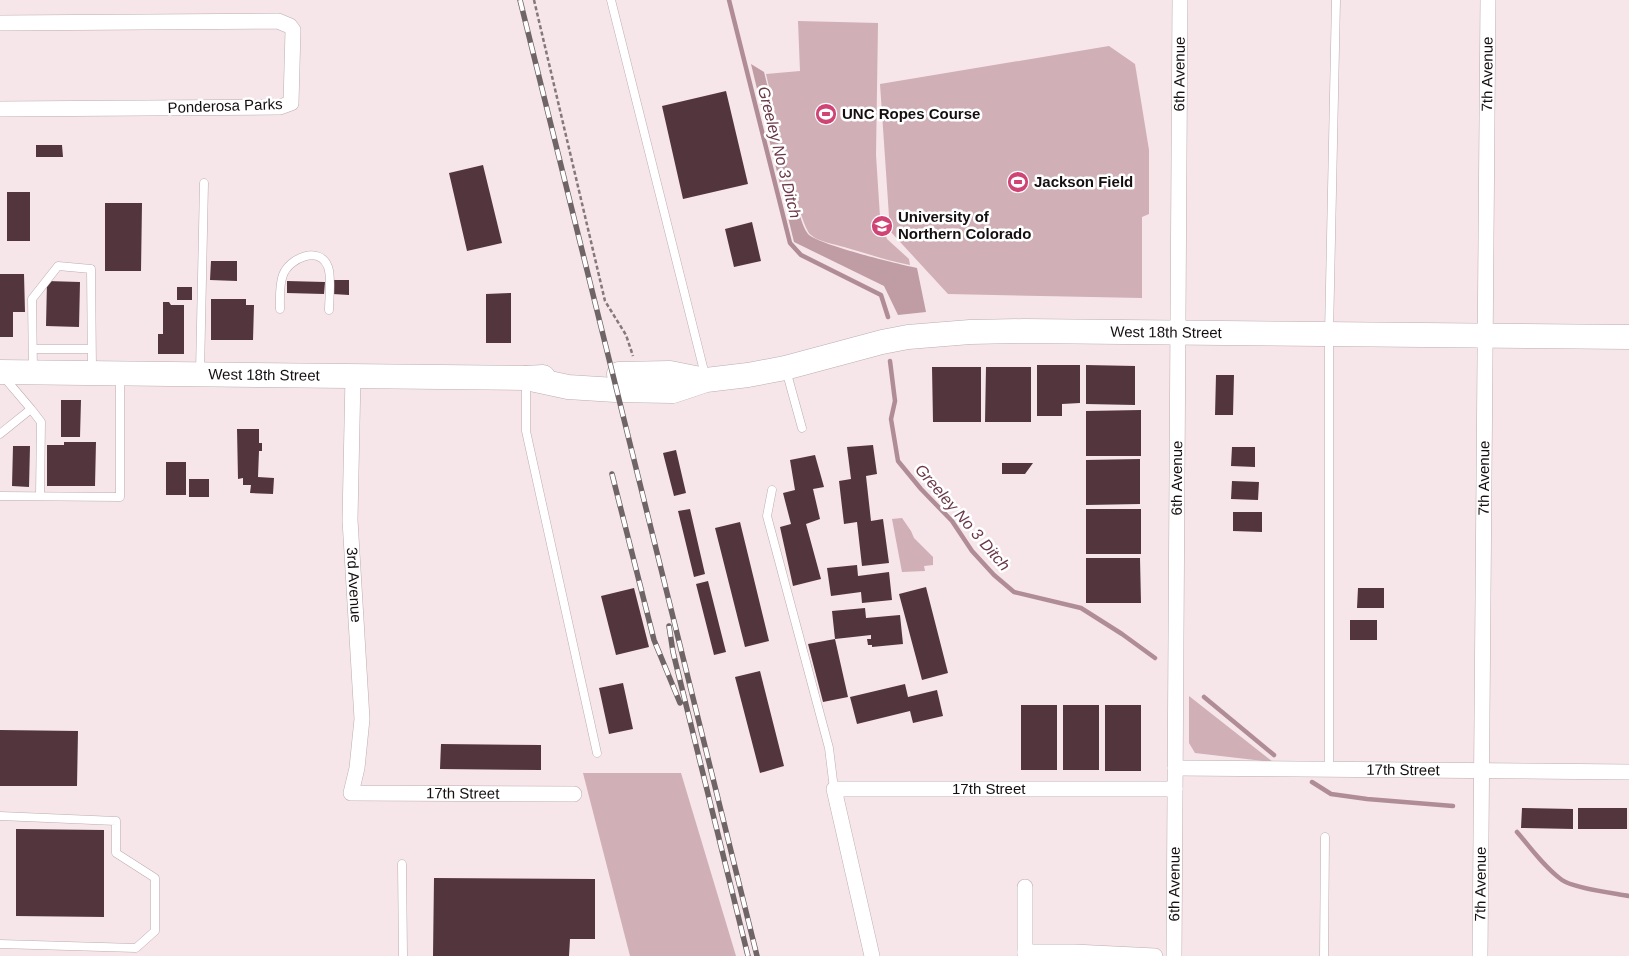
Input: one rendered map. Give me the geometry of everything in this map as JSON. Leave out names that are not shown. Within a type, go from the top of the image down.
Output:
[{"type":"main road","name":"West 18th Street","points":[[526,378],[568,387],[673,391],[706,380],[785,368],[882,342],[908,337],[970,332],[1178,332],[1629,337]]},
{"type":"main road","name":"West 18th Street","points":[[0,372],[526,378],[566,375],[670,373],[706,380]]},
{"type":"street","name":"6th Avenue","points":[[1174,956],[1180,0]]},
{"type":"street","name":"7th Avenue","points":[[1480,956],[1488,0]]},
{"type":"street","name":"Ponderosa Parks","points":[[0,23],[278,21],[290,26],[292,30],[291,103],[280,107],[0,109]]},
{"type":"street","name":"3rd Avenue","points":[[351,793],[357,768],[362,718],[350,520],[353,376]]},
{"type":"street","name":"17th Street","points":[[1175,768],[1629,772]]},
{"type":"street","name":"17th Street","points":[[834,788],[1175,789]]},
{"type":"street","points":[[834,788],[872,956]]},
{"type":"street","name":"17th Street","points":[[351,793],[574,794]]},
{"type":"street","points":[[1025,887],[1025,954],[1074,952],[1155,956]]},
{"type":"lane","points":[[611,0],[706,380]]},
{"type":"lane","points":[[1329,768],[1328,334],[1336,0]]},
{"type":"lane","points":[[200,374],[204,183]]},
{"type":"lane","points":[[280,309],[282,276],[286,268],[294,260],[312,256],[322,259],[328,267],[329,310]]},
{"type":"lane","points":[[33,373],[32,299],[58,266],[91,269],[92,373]]},
{"type":"lane","points":[[33,349],[91,349]]},
{"type":"lane","points":[[785,368],[802,428]]},
{"type":"lane","points":[[0,372],[40,422],[40,496]]},
{"type":"lane","points":[[0,496],[120,497],[120,374]]},
{"type":"lane","points":[[526,378],[526,432],[597,753]]},
{"type":"lane","points":[[0,434],[31,409]]},
{"type":"lane","points":[[772,490],[767,516],[828,748],[834,788]]},
{"type":"lane","points":[[0,816],[116,821],[116,853],[155,878],[155,931],[136,948],[0,944]]},
{"type":"lane","points":[[1324,956],[1325,837]]},
{"type":"lane","points":[[402,864],[404,956]]},
{"type":"lane","points":[[62,946],[62,956]]},
{"type":"path","points":[[534,0],[605,301],[626,335],[639,374]]},
{"type":"shaded area","name":"UNC Ropes Course","points":[[798,21],[878,23],[876,155],[880,217],[887,239],[909,259],[910,265],[822,241],[811,235],[806,226],[799,209],[779,133],[766,74],[800,71]]},
{"type":"shaded area","name":"Jackson Field","points":[[1109,46],[1135,64],[1149,150],[1149,214],[1142,217],[1142,298],[948,294],[890,231],[880,84]]},
{"type":"shaded area","points":[[751,64],[764,72],[800,216],[808,234],[842,249],[917,268],[926,312],[898,315],[884,286],[794,242]]},
{"type":"shaded area","points":[[902,518],[914,538],[933,557],[933,565],[924,566],[925,571],[902,572],[892,519]]},
{"type":"shaded area","points":[[1189,696],[1273,762],[1195,753],[1189,743]]},
{"type":"shaded area","points":[[583,773],[681,773],[736,956],[630,956]]},
{"type":"building","points":[[726,91],[748,184],[683,199],[662,106]]},
{"type":"building","points":[[36,145],[62,145],[63,157],[36,157]]},
{"type":"building","points":[[483,165],[502,243],[467,251],[449,173]]},
{"type":"building","points":[[7,192],[30,192],[30,241],[7,241]]},
{"type":"building","points":[[105,203],[142,203],[141,271],[105,271]]},
{"type":"building","points":[[752,222],[761,261],[734,267],[725,229]]},
{"type":"building","points":[[211,261],[237,261],[237,281],[210,280]]},
{"type":"building","points":[[0,274],[24,274],[25,312],[13,312],[13,337],[0,337]]},
{"type":"building","points":[[333,280],[349,280],[349,295],[333,294]]},
{"type":"building","points":[[47,281],[80,282],[79,327],[46,326]]},
{"type":"building","points":[[287,281],[325,282],[324,294],[287,293]]},
{"type":"building","points":[[177,287],[192,287],[192,300],[177,300]]},
{"type":"building","points":[[511,293],[511,343],[486,343],[486,294]]},
{"type":"building","points":[[211,299],[246,299],[246,305],[254,305],[253,340],[211,340]]},
{"type":"building","points":[[163,302],[169,302],[171,305],[184,305],[184,354],[158,354],[158,334],[163,334]]},
{"type":"building","points":[[1037,365],[1080,365],[1080,403],[1062,404],[1062,416],[1037,416]]},
{"type":"building","points":[[1086,365],[1135,366],[1135,405],[1086,404]]},
{"type":"building","points":[[932,367],[981,367],[981,422],[933,422]]},
{"type":"building","points":[[986,367],[1031,367],[1031,422],[985,422]]},
{"type":"building","points":[[1216,375],[1234,375],[1233,415],[1215,415]]},
{"type":"building","points":[[61,400],[81,400],[80,437],[61,437]]},
{"type":"building","points":[[1141,410],[1141,456],[1086,456],[1086,411]]},
{"type":"building","points":[[237,429],[259,429],[259,443],[262,443],[262,451],[259,451],[258,477],[274,478],[273,494],[250,493],[251,485],[243,485],[243,478],[238,479]]},
{"type":"building","points":[[64,442],[96,442],[95,486],[47,486],[47,445],[64,445]]},
{"type":"building","points":[[873,445],[877,474],[866,476],[871,521],[883,519],[889,563],[862,566],[857,522],[844,524],[839,481],[851,479],[847,447]]},
{"type":"building","points":[[13,446],[30,446],[29,487],[12,486]]},
{"type":"building","points":[[1232,447],[1255,447],[1255,467],[1231,466]]},
{"type":"building","points":[[676,450],[686,493],[674,496],[663,453]]},
{"type":"building","points":[[815,455],[824,487],[813,489],[820,519],[806,524],[821,579],[793,586],[780,527],[791,524],[783,493],[795,490],[790,460]]},
{"type":"building","points":[[1140,459],[1140,504],[1086,505],[1086,460]]},
{"type":"building","points":[[166,462],[186,462],[186,495],[166,495]]},
{"type":"building","points":[[1002,463],[1033,463],[1025,474],[1002,474]]},
{"type":"building","points":[[189,479],[209,479],[209,497],[189,497]]},
{"type":"building","points":[[1232,481],[1259,482],[1258,500],[1231,499]]},
{"type":"building","points":[[690,509],[705,574],[694,577],[678,511]]},
{"type":"building","points":[[1086,509],[1141,509],[1141,554],[1086,554]]},
{"type":"building","points":[[1233,512],[1262,512],[1262,532],[1233,531]]},
{"type":"building","points":[[740,522],[769,641],[745,647],[715,528]]},
{"type":"building","points":[[1086,558],[1140,558],[1141,603],[1086,603]]},
{"type":"building","points":[[857,565],[858,576],[889,572],[892,600],[862,603],[861,592],[831,596],[827,568]]},
{"type":"building","points":[[708,581],[726,652],[714,655],[696,584]]},
{"type":"building","points":[[926,587],[948,673],[922,680],[899,594]]},
{"type":"building","points":[[634,588],[649,647],[616,655],[601,596]]},
{"type":"building","points":[[1358,588],[1384,588],[1384,608],[1357,608]]},
{"type":"building","points":[[865,608],[866,618],[900,615],[903,644],[872,647],[872,645],[868,645],[867,639],[871,639],[871,635],[835,639],[832,611]]},
{"type":"building","points":[[1350,620],[1377,620],[1377,640],[1350,640]]},
{"type":"building","points":[[835,639],[848,697],[823,702],[808,644]]},
{"type":"building","points":[[760,671],[784,766],[760,773],[735,677]]},
{"type":"building","points":[[623,683],[633,729],[609,734],[599,688]]},
{"type":"building","points":[[905,684],[908,697],[937,690],[943,716],[913,723],[910,711],[857,724],[850,697]]},
{"type":"building","points":[[1021,705],[1057,705],[1057,770],[1021,770]]},
{"type":"building","points":[[1063,705],[1099,705],[1099,770],[1063,770]]},
{"type":"building","points":[[1105,705],[1141,705],[1141,771],[1105,771]]},
{"type":"building","points":[[0,730],[78,731],[77,786],[0,786]]},
{"type":"building","points":[[441,744],[541,745],[541,770],[440,769]]},
{"type":"building","points":[[1522,808],[1573,809],[1573,829],[1521,828]]},
{"type":"building","points":[[1578,808],[1627,808],[1627,829],[1578,829]]},
{"type":"building","points":[[16,829],[104,830],[104,917],[16,916]]},
{"type":"building","points":[[434,878],[595,879],[595,939],[570,939],[569,956],[433,956]]},
{"type":"waterway","name":"Greeley No 3 Ditch","points":[[729,0],[790,243],[801,255],[881,295],[888,317]]},
{"type":"waterway","name":"Greeley No 3 Ditch","points":[[890,361],[895,401],[891,419],[898,461],[921,489],[952,521],[972,551],[994,575],[1014,592],[1081,608],[1155,658]]},
{"type":"waterway","name":"Greeley No 3 Ditch","points":[[1204,697],[1274,755]]},
{"type":"waterway","name":"Greeley No 3 Ditch","points":[[1312,782],[1331,794],[1453,806]]},
{"type":"waterway","name":"Greeley No 3 Ditch","points":[[1517,832],[1555,875],[1567,883],[1629,896]]},
{"type":"railway","points":[[520,0],[757,956]]},
{"type":"railway","points":[[612,474],[654,640],[680,703]]},
{"type":"railway","points":[[669,626],[673,652],[748,956]]},
{"type":"place","name":"UNC Ropes Course","points":[[826,114]]},
{"type":"place","name":"Jackson Field","points":[[1018,182]]},
{"type":"place","name":"University of Northern Colorado","points":[[882,226]]}]
